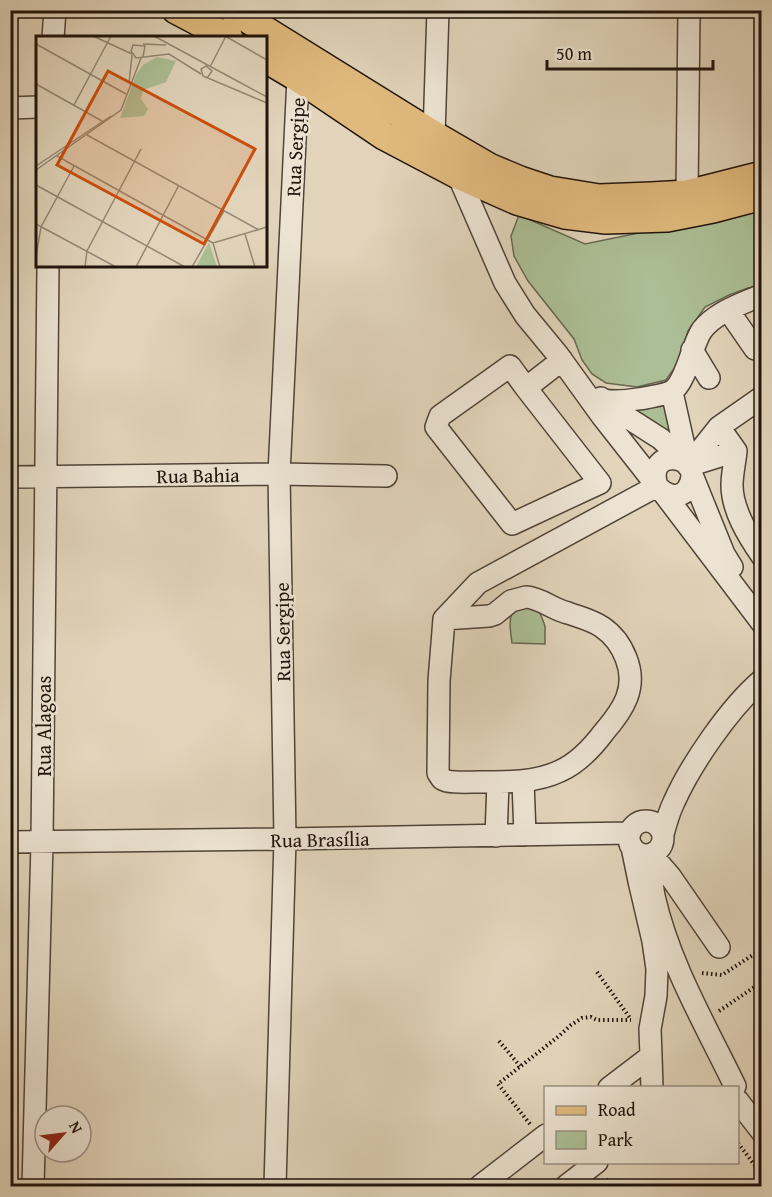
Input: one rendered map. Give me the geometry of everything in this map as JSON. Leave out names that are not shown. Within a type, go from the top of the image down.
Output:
[{"type":"main road","points":[[176,10],[225,36]]},
{"type":"main road","points":[[232,10],[489,167],[550,190],[599,198],[687,194],[762,176]]},
{"type":"main road","points":[[267,60],[384,136],[458,175],[517,201],[565,215],[606,220],[667,218],[762,196]]},
{"type":"street","points":[[53,36],[55,10]]},
{"type":"street","points":[[434,135],[438,10]]},
{"type":"street","points":[[687,194],[689,10]]},
{"type":"street","name":"Rua Sergipe","points":[[276,1186],[285,839],[279,474],[298,78]]},
{"type":"street","points":[[10,108],[36,108]]},
{"type":"street","points":[[458,175],[506,283],[525,315],[567,366],[602,416],[762,623]]},
{"type":"street","name":"Rua Alagoas","points":[[33,1186],[42,842],[48,267]]},
{"type":"street","points":[[604,400],[627,401],[672,392],[683,376],[702,330],[712,320],[728,310],[758,297],[762,298]]},
{"type":"street","points":[[728,310],[755,349]]},
{"type":"street","points":[[693,350],[709,378]]},
{"type":"street","points":[[510,366],[526,388],[600,483],[512,524],[436,427],[440,416],[510,366]]},
{"type":"street","points":[[526,388],[567,366]]},
{"type":"street","points":[[567,366],[604,400],[661,440],[688,467],[726,560],[762,602]]},
{"type":"street","points":[[672,392],[688,467],[691,482],[686,491],[675,495],[668,495],[659,489],[655,471],[664,460],[678,458],[688,467]]},
{"type":"street","points":[[688,467],[719,427],[762,397]]},
{"type":"street","points":[[719,427],[736,451],[732,486],[735,506],[748,537],[762,555]]},
{"type":"street","points":[[688,467],[736,451]]},
{"type":"street","name":"Rua Bahia","points":[[10,477],[279,474],[386,476]]},
{"type":"street","points":[[444,619],[489,616],[500,611],[511,601],[532,597],[556,610],[586,619],[613,635],[621,645],[630,666],[632,679],[629,693],[613,722],[572,764],[541,778],[523,781],[453,782],[442,779],[438,773],[439,681],[444,619],[478,583],[659,489]]},
{"type":"street","points":[[652,1086],[650,1029],[656,996],[657,969],[645,838],[673,803],[696,761],[720,728],[748,691],[762,680]]},
{"type":"street","points":[[720,728],[762,700]]},
{"type":"street","points":[[523,781],[525,835]]},
{"type":"street","points":[[496,836],[498,782]]},
{"type":"street","name":"Rua Brasília","points":[[10,842],[525,835],[645,838]]},
{"type":"street","points":[[645,838],[719,946]]},
{"type":"street","points":[[645,838],[654,893],[667,943],[702,1021],[735,1086]]},
{"type":"street","points":[[612,1086],[651,1056]]},
{"type":"street","points":[[739,1102],[762,1132]]},
{"type":"street","points":[[480,1186],[543,1136]]},
{"type":"street","points":[[566,1186],[594,1164]]},
{"type":"path","points":[[543,1136],[498,1084],[571,1024],[582,1018],[632,1020]]},
{"type":"path","points":[[499,1041],[520,1066]]},
{"type":"path","points":[[739,1144],[762,1175]]},
{"type":"green space","points":[[761,208],[761,287],[748,288],[705,307],[688,331],[678,363],[666,380],[637,387],[606,383],[592,374],[582,360],[574,339],[528,281],[514,256],[511,236],[519,215],[585,244]]},
{"type":"green space","points":[[666,401],[674,437],[629,410]]},
{"type":"green space","points":[[515,604],[538,608],[545,626],[545,644],[512,643],[510,619]]}]
